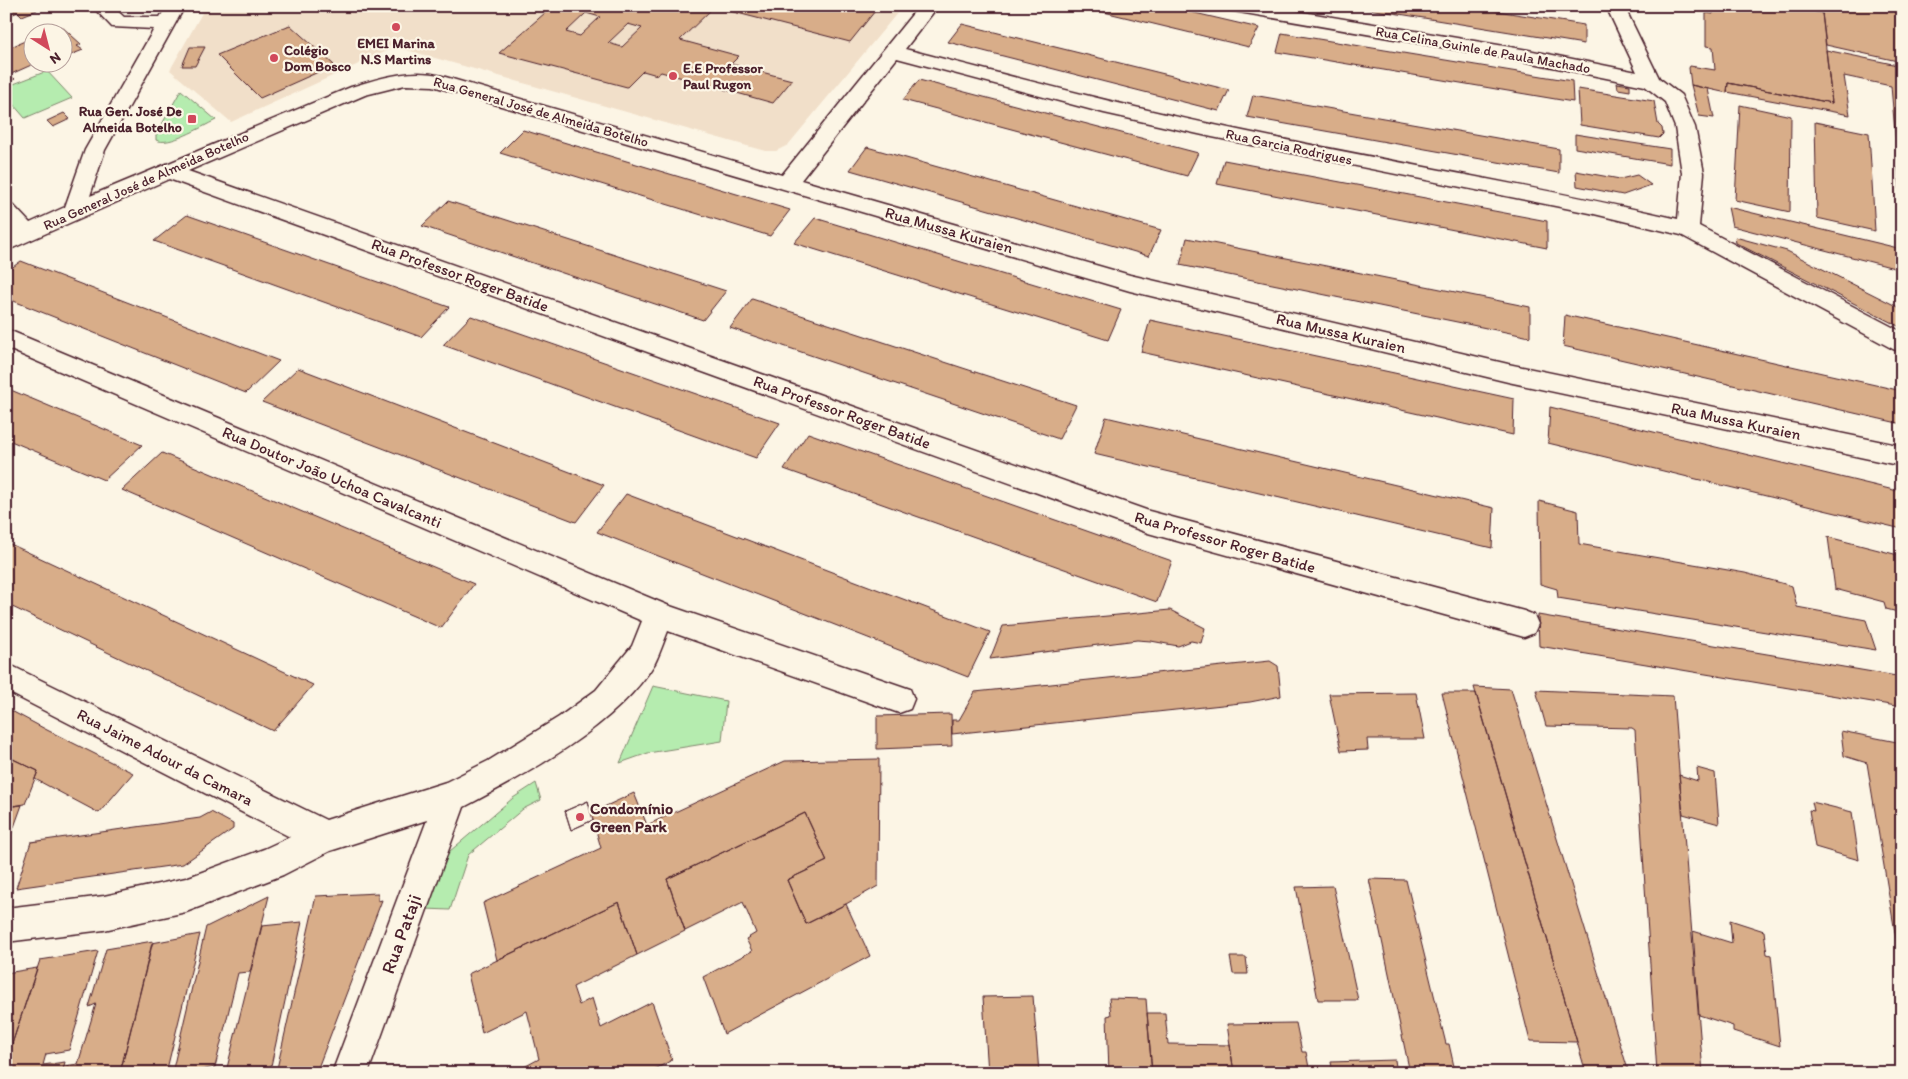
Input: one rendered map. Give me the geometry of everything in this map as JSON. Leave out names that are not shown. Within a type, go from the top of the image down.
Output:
[{"type":"street","points":[[101,6],[119,23],[171,14]]},
{"type":"street","points":[[787,183],[929,6]]},
{"type":"street","name":"Rua Celina Guinle de Paula Machado","points":[[1233,6],[1528,56],[1652,81]]},
{"type":"street","points":[[1615,6],[1652,81],[1674,99],[1685,127],[1693,173],[1688,229],[1902,343]]},
{"type":"street","points":[[74,211],[95,150],[171,14]]},
{"type":"street","name":"Rua Garcia Rodrigues","points":[[892,51],[1104,106],[1212,131],[1590,206],[1688,229]]},
{"type":"street","name":"Rua General José de Almeida Botelho","points":[[6,243],[74,211],[358,91],[392,80],[414,77],[435,80],[787,183]]},
{"type":"street","name":"Rua Professor Roger Batide","points":[[168,171],[1148,522],[1524,624]]},
{"type":"street","name":"Rua Mussa Kuraien","points":[[787,183],[1130,283],[1508,373],[1902,456]]},
{"type":"street","points":[[6,211],[27,233]]},
{"type":"street","name":"Rua Doutor João Uchoa Cavalcanti","points":[[6,338],[659,615]]},
{"type":"street","points":[[6,925],[104,913],[186,895],[271,864],[325,837],[452,796],[500,772],[607,700],[644,654],[659,615],[899,699]]},
{"type":"street","name":"Rua Jaime Adour da Camara","points":[[6,676],[325,837]]},
{"type":"street","name":"Rua Pataji","points":[[350,1073],[452,796]]},
{"type":"shaded area","name":"E.E Professor Paul Rugon","points":[[206,6],[903,6],[788,145],[776,151],[765,151],[396,47],[231,122],[170,70]]},
{"type":"green space","points":[[48,72],[72,98],[25,118],[6,96],[6,87]]},
{"type":"green space","points":[[181,90],[216,120],[177,139],[169,141],[156,140],[156,135]]},
{"type":"green space","points":[[653,686],[726,701],[722,741],[648,753],[620,763]]},
{"type":"green space","points":[[536,783],[541,800],[523,809],[468,855],[450,910],[425,909],[450,851],[513,798]]},
{"type":"building","points":[[6,6],[32,6],[37,10],[22,16],[18,12],[6,17]]},
{"type":"building","points":[[553,6],[575,6],[572,8],[583,11],[589,6],[879,6],[850,42],[714,7],[680,40],[739,56],[731,64],[792,80],[773,103],[661,72],[657,75],[643,71],[627,87],[499,53]],"holes":[[[586,13],[600,17],[580,36],[566,32]],[[628,24],[642,28],[622,47],[608,43]]]},
{"type":"building","points":[[1079,6],[1165,6],[1259,28],[1249,47]]},
{"type":"building","points":[[1350,6],[1466,6],[1584,25],[1584,44]]},
{"type":"building","points":[[1713,6],[1786,6],[1822,13],[1832,103],[1728,83],[1727,93],[1691,85],[1690,66],[1715,70],[1713,47],[1706,46],[1706,13],[1713,14]]},
{"type":"building","points":[[1795,6],[1902,6],[1902,62],[1826,45],[1822,13],[1795,8]]},
{"type":"building","points":[[962,24],[1229,90],[1219,111],[948,42]]},
{"type":"building","points":[[290,25],[334,65],[260,98],[217,55]]},
{"type":"building","points":[[1282,33],[1572,81],[1573,102],[1277,52]]},
{"type":"building","points":[[72,36],[81,44],[77,46],[83,50],[72,54]]},
{"type":"building","points":[[22,42],[22,69],[9,75],[15,79],[6,83],[6,49]]},
{"type":"building","points":[[190,47],[205,47],[195,66],[182,66]]},
{"type":"building","points":[[1826,50],[1902,66],[1902,213],[1891,86],[1844,76],[1850,115],[1727,92],[1728,83],[1832,103]]},
{"type":"building","points":[[919,80],[1198,153],[1187,176],[903,100]]},
{"type":"building","points":[[1617,83],[1630,85],[1630,91],[1618,89]]},
{"type":"building","points":[[1691,85],[1708,89],[1714,118],[1699,116]]},
{"type":"building","points":[[1578,89],[1654,101],[1658,124],[1662,128],[1663,134],[1659,138],[1580,125]]},
{"type":"building","points":[[1253,95],[1559,149],[1559,173],[1247,117]]},
{"type":"building","points":[[1740,105],[1791,116],[1790,212],[1735,200]]},
{"type":"building","points":[[64,113],[70,119],[53,127],[47,121]]},
{"type":"building","points":[[1815,122],[1869,133],[1875,231],[1817,218]]},
{"type":"building","points":[[523,130],[790,210],[770,236],[500,153]]},
{"type":"building","points":[[1575,134],[1670,149],[1670,164],[1575,148]]},
{"type":"building","points":[[867,147],[1161,230],[1149,256],[850,170]]},
{"type":"building","points":[[1224,160],[1547,221],[1547,248],[1217,184]]},
{"type":"building","points":[[1576,171],[1620,179],[1637,175],[1651,185],[1623,195],[1577,186]]},
{"type":"building","points":[[448,201],[726,291],[703,320],[422,226]]},
{"type":"building","points":[[1728,207],[1902,249],[1902,270],[1732,226]]},
{"type":"building","points":[[187,215],[449,307],[421,337],[154,241]]},
{"type":"building","points":[[815,218],[1121,310],[1108,340],[794,243]]},
{"type":"building","points":[[1735,237],[1787,251],[1902,309],[1902,328],[1736,243]]},
{"type":"building","points":[[1187,238],[1530,307],[1530,337],[1180,265]]},
{"type":"building","points":[[21,261],[279,361],[246,393],[6,298],[6,272]]},
{"type":"building","points":[[752,299],[1076,405],[1059,439],[730,328]]},
{"type":"building","points":[[1565,315],[1902,391],[1902,424],[1563,346]]},
{"type":"building","points":[[471,316],[780,423],[756,458],[443,345]]},
{"type":"building","points":[[1150,320],[1514,399],[1513,435],[1141,352]]},
{"type":"building","points":[[298,368],[604,485],[576,522],[262,402]]},
{"type":"building","points":[[6,388],[142,445],[104,480],[6,439]]},
{"type":"building","points":[[1550,407],[1902,492],[1902,529],[1548,443]]},
{"type":"building","points":[[1106,417],[1494,508],[1492,548],[1094,454]]},
{"type":"building","points":[[808,433],[1172,561],[1157,602],[784,469]]},
{"type":"building","points":[[162,453],[474,584],[441,628],[122,490]]},
{"type":"building","points":[[626,494],[990,632],[968,677],[597,532]]},
{"type":"building","points":[[1539,501],[1578,511],[1579,544],[1745,573],[1792,586],[1797,607],[1866,620],[1876,650],[1558,598],[1557,589],[1540,584]]},
{"type":"building","points":[[1828,537],[1902,556],[1902,613],[1886,609],[1884,602],[1835,589]]},
{"type":"building","points":[[6,542],[313,685],[273,731],[6,604]]},
{"type":"building","points":[[1170,610],[1205,628],[1201,643],[1191,641],[1178,646],[1137,640],[990,659],[1003,626]]},
{"type":"building","points":[[1538,615],[1902,677],[1902,707],[1539,646]]},
{"type":"building","points":[[1270,661],[1278,666],[1281,696],[1250,702],[952,734],[952,720],[959,720],[975,692]]},
{"type":"building","points":[[1474,687],[1511,689],[1629,1073],[1586,1073]]},
{"type":"building","points":[[1536,690],[1673,696],[1703,1073],[1657,1073],[1635,730],[1632,728],[1546,726]]},
{"type":"building","points":[[1416,693],[1425,739],[1367,739],[1368,750],[1341,751],[1329,694]]},
{"type":"building","points":[[1442,693],[1476,693],[1577,1042],[1530,1041]]},
{"type":"building","points":[[6,708],[133,773],[99,813],[35,779],[38,771],[13,759],[6,758]]},
{"type":"building","points":[[951,714],[952,746],[877,749],[877,716]]},
{"type":"building","points":[[1841,731],[1902,743],[1902,975],[1867,763],[1844,756]]},
{"type":"building","points":[[6,758],[13,759],[38,771],[25,804],[6,807]]},
{"type":"building","points":[[879,759],[878,886],[846,904],[806,924],[787,880],[827,861],[805,813],[667,879],[685,931],[637,955],[619,902],[497,960],[483,903],[601,848],[593,820],[571,830],[565,811],[588,801],[591,813],[634,793],[647,825],[785,761]]},
{"type":"building","points":[[1697,768],[1715,773],[1719,824],[1683,814],[1679,775],[1698,781]]},
{"type":"building","name":"Condomínio Green Park","points":[[588,801],[593,820],[571,830],[565,811]]},
{"type":"building","points":[[1812,802],[1852,812],[1859,860],[1815,847],[1809,810],[1814,811]]},
{"type":"building","points":[[22,805],[6,849],[6,807]]},
{"type":"building","points":[[211,812],[233,824],[233,829],[183,864],[16,888],[31,842],[200,818]]},
{"type":"building","points":[[805,813],[827,861],[787,880],[806,924],[846,904],[870,956],[724,1034],[703,977],[752,951],[746,939],[756,933],[743,902],[685,931],[667,879]]},
{"type":"building","points":[[1369,879],[1406,880],[1446,1044],[1449,1044],[1455,1071],[1495,1073],[1410,1073]]},
{"type":"building","points":[[1333,886],[1358,1000],[1318,1000],[1296,887]]},
{"type":"building","points":[[378,893],[378,901],[382,900],[316,1073],[276,1073],[316,896]]},
{"type":"building","points":[[269,896],[250,972],[238,973],[215,1067],[185,1073],[172,1073],[206,927]]},
{"type":"building","points":[[619,902],[637,955],[573,987],[579,1005],[592,998],[601,1028],[652,1002],[672,1060],[648,1073],[513,1073],[539,1059],[527,1011],[482,1033],[468,974]]},
{"type":"building","points":[[1730,920],[1764,931],[1767,954],[1771,955],[1780,1046],[1733,1031],[1733,1026],[1699,1015],[1693,931],[1732,943]]},
{"type":"building","points":[[302,922],[271,1066],[226,1072],[262,926]]},
{"type":"building","points":[[200,934],[166,1073],[120,1073],[152,943]]},
{"type":"building","points":[[153,941],[120,1073],[62,1073],[64,1066],[78,1064],[96,1004],[89,1007],[106,949]]},
{"type":"building","points":[[98,951],[69,1050],[46,1054],[43,1065],[65,1062],[62,1073],[6,1073],[6,1062],[40,960]]},
{"type":"building","points":[[1230,957],[1246,957],[1248,974],[1233,974]]},
{"type":"building","points":[[37,968],[6,1062],[6,973]]},
{"type":"building","points":[[1033,996],[1039,1073],[988,1073],[983,997]]},
{"type":"building","points":[[1109,998],[1146,999],[1152,1073],[1109,1073],[1107,1016],[1111,1015]]},
{"type":"building","points":[[1147,1013],[1165,1013],[1168,1044],[1230,1045],[1234,1073],[1152,1073]]},
{"type":"building","points":[[1296,1023],[1302,1052],[1306,1052],[1310,1073],[1234,1073],[1227,1024]]},
{"type":"building","points":[[1395,1060],[1397,1073],[1333,1073],[1331,1062]]},
{"type":"place","name":"EMEI Marina N.S Martins","points":[[396,27]]},
{"type":"place","name":"Colégio Dom Bosco","points":[[274,58]]},
{"type":"place","name":"E.E Professor Paul Rugon","points":[[673,76]]},
{"type":"place","name":"Rua Gen. José De Almeida Botelho","points":[[192,119]]},
{"type":"place","name":"Condomínio Green Park","points":[[580,817]]}]
